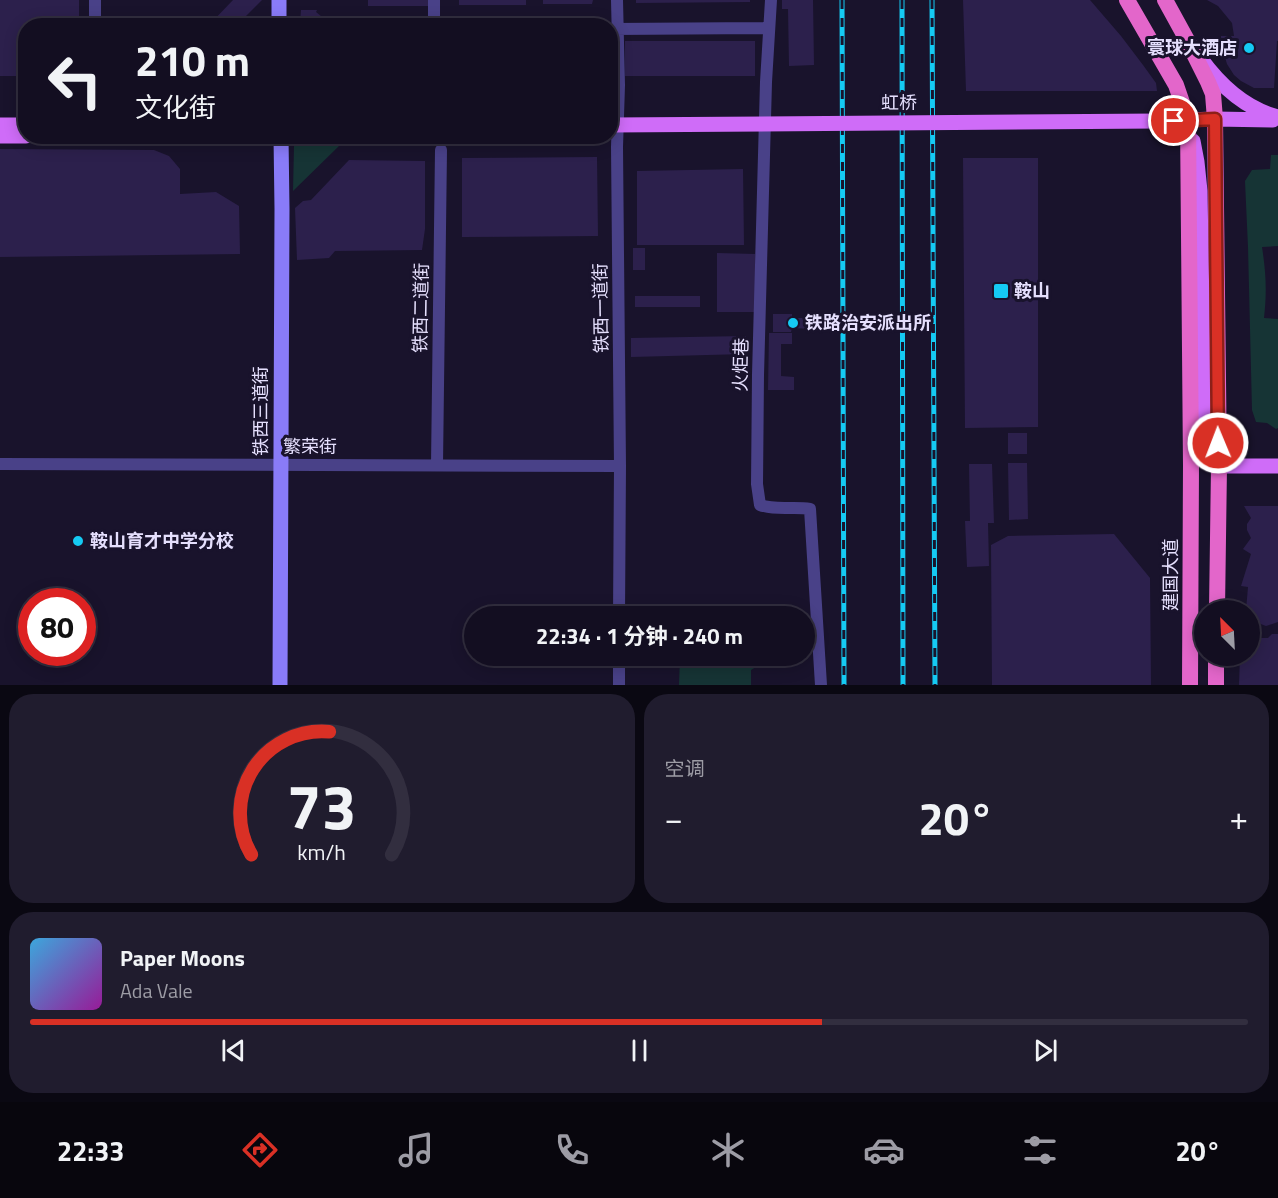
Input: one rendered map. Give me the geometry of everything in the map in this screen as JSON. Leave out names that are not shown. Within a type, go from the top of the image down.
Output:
[{"type":"highway","name":"建国大道","points":[[1127,0],[1176,85],[1188,120],[1190,685]]},
{"type":"highway","points":[[1165,0],[1213,94],[1219,466],[1216,600]]},
{"type":"highway","points":[[1216,666],[1216,685]]},
{"type":"main road","points":[[279,0],[279,18]]},
{"type":"main road","points":[[1121,0],[1141,23]]},
{"type":"main road","points":[[1187,40],[1223,86],[1248,104],[1278,118]]},
{"type":"main road","name":"虹桥","points":[[618,125],[1278,118]]},
{"type":"main road","points":[[1188,120],[1200,190],[1205,442],[1209,457],[1219,466],[1278,466]]},
{"type":"main road","points":[[0,124],[18,124]]},
{"type":"main road","points":[[0,136],[18,136]]},
{"type":"main road","name":"铁西三道街","points":[[280,685],[281,144]]},
{"type":"street","points":[[95,0],[95,18]]},
{"type":"street","points":[[434,0],[434,18]]},
{"type":"street","name":"铁西一道街","points":[[615,18],[617,0]]},
{"type":"street","name":"火炬巷","points":[[771,0],[766,82],[757,484],[760,505],[770,508],[810,510],[820,685]]},
{"type":"street","points":[[618,29],[769,28]]},
{"type":"street","name":"铁西一道街","points":[[618,74],[618,116]]},
{"type":"street","name":"铁西一道街","points":[[617,144],[621,466],[619,606]]},
{"type":"street","name":"铁西二道街","points":[[437,465],[441,150]]},
{"type":"street","name":"繁荣街","points":[[0,464],[621,466]]},
{"type":"street","points":[[619,666],[619,685]]},
{"type":"green space","points":[[294,146],[339,146],[293,191]]},
{"type":"green space","points":[[1271,155],[1278,155],[1278,246],[1262,247],[1266,282],[1264,318],[1278,319],[1278,428],[1276,429],[1267,423],[1256,422],[1252,410],[1245,181],[1252,170],[1270,169]]},
{"type":"green space","points":[[680,666],[758,666],[751,670],[751,685],[679,685]]},
{"type":"building","points":[[0,0],[79,0],[79,18],[18,18],[18,76],[0,76]]},
{"type":"building","points":[[233,0],[262,0],[244,18],[216,18]]},
{"type":"building","points":[[368,0],[431,0],[431,6],[368,6]]},
{"type":"building","points":[[459,0],[526,0],[526,5],[459,5]]},
{"type":"building","points":[[543,0],[593,0],[592,4],[543,4]]},
{"type":"building","points":[[636,0],[750,0],[750,2],[636,3]]},
{"type":"building","points":[[782,0],[813,0],[814,65],[789,66],[788,9],[782,9]]},
{"type":"building","points":[[963,0],[1090,0],[1143,65],[1156,83],[1157,91],[966,91]]},
{"type":"building","name":"寰球大酒店","points":[[1207,0],[1278,0],[1278,41],[1274,88],[1254,88],[1234,75],[1227,64],[1221,44],[1221,36],[1234,36],[1232,23],[1218,6]]},
{"type":"building","points":[[301,10],[317,10],[316,12],[323,18],[300,18]]},
{"type":"building","points":[[625,41],[755,41],[755,76],[625,76]]},
{"type":"building","points":[[0,149],[154,150],[169,156],[180,169],[180,194],[216,192],[239,206],[240,254],[0,257]]},
{"type":"building","points":[[597,157],[598,236],[462,237],[462,158]]},
{"type":"building","points":[[963,158],[1038,158],[1038,427],[965,428]]},
{"type":"building","points":[[349,160],[425,161],[425,229],[422,250],[335,251],[329,258],[297,260],[295,208],[303,201],[311,200]]},
{"type":"building","points":[[743,169],[744,245],[637,245],[637,171]]},
{"type":"building","points":[[633,248],[645,248],[645,270],[633,270]]},
{"type":"building","points":[[717,253],[755,254],[755,312],[717,312]]},
{"type":"building","points":[[635,296],[700,296],[700,307],[635,307]]},
{"type":"building","name":"铁路治安派出所","points":[[773,314],[792,314],[792,318],[814,318],[813,329],[792,328],[791,332],[773,332]]},
{"type":"building","points":[[769,333],[792,333],[792,344],[781,344],[781,376],[794,377],[794,390],[768,390]]},
{"type":"building","points":[[746,336],[746,354],[631,357],[631,338]]},
{"type":"building","points":[[1008,433],[1027,433],[1027,454],[1008,454]]},
{"type":"building","points":[[1008,463],[1027,463],[1028,519],[1009,520]]},
{"type":"building","points":[[969,464],[992,464],[994,523],[988,523],[989,566],[967,567],[965,521],[970,521]]},
{"type":"building","points":[[1244,506],[1278,506],[1278,622],[1266,626],[1260,624],[1260,600],[1247,600],[1248,587],[1241,586],[1251,554],[1243,549],[1251,538],[1247,524],[1251,518]]},
{"type":"building","points":[[1114,534],[1150,578],[1151,685],[992,685],[991,545],[1008,536]]},
{"type":"building","points":[[1272,634],[1278,634],[1278,685],[1239,685],[1240,666],[1260,666],[1260,638],[1268,638]]},
{"type":"railway","points":[[842,0],[844,685]]},
{"type":"railway","points":[[902,0],[903,685]]},
{"type":"railway","points":[[932,0],[935,685]]},
{"type":"place","name":"寰球大酒店","points":[[1249,48]]},
{"type":"place","name":"鞍山","points":[[1001,291]]},
{"type":"place","name":"铁路治安派出所","points":[[793,323]]},
{"type":"place","name":"鞍山育才中学分校","points":[[78,541]]},
{"type":"route","points":[[1174,121],[1215,119],[1218,443]]}]
